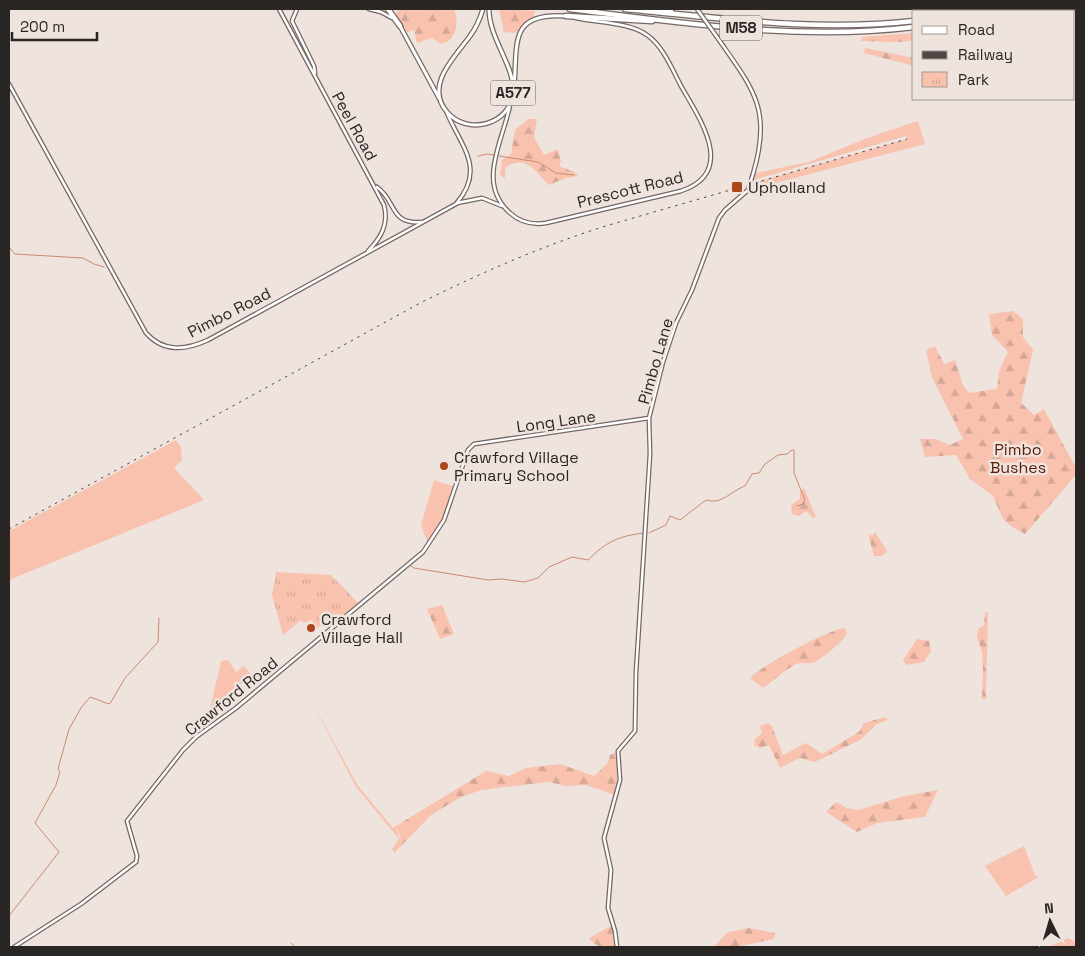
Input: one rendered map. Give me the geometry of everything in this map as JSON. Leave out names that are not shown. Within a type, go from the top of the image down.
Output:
[{"type":"highway","points":[[388,9],[400,26]]},
{"type":"highway","name":"M58","points":[[570,9],[666,20],[812,32],[866,32],[912,27]]},
{"type":"highway","name":"M58","points":[[625,9],[803,26],[912,21]]},
{"type":"highway","name":"M58","points":[[660,9],[688,15]]},
{"type":"highway","points":[[566,16],[648,21],[666,20]]},
{"type":"main road","points":[[440,101],[439,90],[442,74],[471,35],[483,9]]},
{"type":"main road","name":"A577","points":[[400,26],[446,112],[467,125],[481,125],[490,123],[502,115],[512,99],[513,90],[509,72],[492,32],[489,9]]},
{"type":"main road","name":"Prescott Road","points":[[513,90],[514,50],[518,35],[523,27],[536,18],[566,16]]},
{"type":"street","name":"Peel Road","points":[[279,9],[376,186],[384,205],[386,222],[380,238],[365,254]]},
{"type":"street","name":"Peel Road","points":[[297,9],[292,22],[314,66],[315,77]]},
{"type":"street","points":[[369,9],[387,14],[400,26]]},
{"type":"street","name":"Pimbo Lane","points":[[617,947],[615,931],[608,908],[611,870],[604,834],[621,774],[618,751],[633,737],[635,731],[636,672],[650,454],[649,418],[670,338],[719,218],[724,210],[748,190],[754,174],[760,116],[753,91],[698,9]]},
{"type":"street","name":"Prescott Road","points":[[502,206],[525,222],[546,222],[686,190],[700,180],[710,162],[711,146],[707,133],[654,40],[634,29],[566,16]]},
{"type":"street","name":"Pimbo Road","points":[[9,84],[142,327],[154,340],[174,348],[195,346],[456,204],[470,182],[471,171],[469,158],[446,112]]},
{"type":"street","points":[[502,206],[492,182],[492,170],[512,99]]},
{"type":"street","name":"Peel Road","points":[[376,186],[384,192],[401,219],[409,222],[424,222]]},
{"type":"street","points":[[456,204],[482,198],[502,206]]},
{"type":"street","name":"Long Lane","points":[[468,450],[474,444],[649,418]]},
{"type":"street","name":"Crawford Road","points":[[14,947],[81,904],[136,862],[137,856],[127,821],[183,750],[196,737],[236,708],[423,552],[444,520],[468,450]]},
{"type":"green space","points":[[398,9],[454,9],[457,25],[454,35],[447,42],[441,44],[432,38],[417,43],[414,30],[407,32],[396,17]]},
{"type":"green space","points":[[499,9],[535,11],[533,17],[525,22],[516,33],[504,32]]},
{"type":"green space","points":[[912,33],[912,40],[894,42],[861,41],[862,37]]},
{"type":"green space","points":[[865,48],[912,58],[912,65],[864,53]]},
{"type":"green space","points":[[528,119],[537,119],[534,137],[544,155],[558,149],[561,161],[559,166],[574,172],[578,176],[566,178],[549,185],[530,166],[519,162],[505,168],[505,178],[500,175],[502,160],[511,154],[515,130]]},
{"type":"green space","points":[[918,121],[925,144],[749,190],[751,184],[907,139],[906,136],[753,180],[756,173],[809,162],[867,138]]},
{"type":"green space","name":"Pimbo Bushes","points":[[1013,311],[1023,319],[1023,337],[1033,350],[1021,403],[1034,415],[1044,409],[1076,468],[1076,475],[1025,534],[1012,527],[1003,519],[993,496],[970,479],[956,455],[925,457],[920,439],[935,439],[950,445],[963,439],[932,377],[926,350],[935,346],[944,364],[955,360],[963,385],[969,393],[997,389],[999,371],[1008,352],[992,335],[989,314]]},
{"type":"green space","points":[[176,440],[181,447],[182,460],[174,468],[204,500],[9,580],[9,531]]},
{"type":"green space","points":[[434,480],[455,487],[443,520],[428,544],[421,525]]},
{"type":"green space","points":[[804,488],[816,517],[813,518],[806,511],[799,516],[792,514],[791,505],[800,499],[800,491]]},
{"type":"green space","points":[[875,532],[887,551],[882,556],[874,556],[868,534],[872,536]]},
{"type":"green space","points":[[276,572],[331,575],[359,604],[329,629],[324,623],[317,628],[311,620],[305,623],[301,620],[283,635],[272,595]]},
{"type":"green space","points":[[442,605],[454,634],[440,639],[427,609]]},
{"type":"green space","points":[[985,612],[988,612],[986,699],[982,699],[982,652],[977,637],[978,629],[984,625]]},
{"type":"green space","points":[[845,628],[847,633],[842,640],[826,655],[815,662],[796,664],[763,688],[750,678],[796,649]]},
{"type":"green space","points":[[917,639],[929,641],[931,651],[924,662],[906,665],[903,660]]},
{"type":"green space","points":[[228,660],[236,672],[244,666],[252,675],[212,707],[219,721],[205,731],[221,661]]},
{"type":"green space","points":[[309,697],[358,786],[393,828],[396,826],[399,839],[356,787]]},
{"type":"green space","points":[[885,717],[888,720],[877,724],[860,740],[815,762],[800,758],[780,768],[769,745],[760,748],[754,745],[755,739],[762,733],[760,726],[768,723],[772,726],[783,755],[806,743],[822,754],[859,732],[864,723]]},
{"type":"green space","points":[[617,752],[617,790],[615,795],[586,785],[565,786],[549,782],[481,790],[461,797],[431,815],[394,853],[392,849],[400,837],[396,826],[486,771],[509,776],[526,768],[560,764],[594,776],[608,763],[610,755]]},
{"type":"green space","points":[[938,790],[925,817],[877,823],[857,832],[826,812],[836,802],[847,808],[859,810],[901,797]]},
{"type":"green space","points":[[1024,846],[1035,875],[1039,877],[1006,896],[985,866]]},
{"type":"green space","points":[[613,925],[615,947],[597,945],[589,938]]},
{"type":"green space","points":[[749,928],[775,933],[774,939],[735,947],[714,947],[728,932]]},
{"type":"green space","points":[[1068,938],[1076,942],[1076,947],[1049,947]]},
{"type":"waterway","points":[[478,156],[494,155]]},
{"type":"waterway","points":[[499,156],[538,162],[556,173],[574,175]]},
{"type":"waterway","points":[[9,247],[15,254],[83,258],[104,267]]},
{"type":"waterway","points":[[649,533],[666,525],[670,516],[680,520],[706,500],[717,501],[745,486],[752,474],[759,473],[765,464],[778,455],[787,454],[792,450],[794,450],[794,473],[805,500],[803,504],[797,506]]},
{"type":"waterway","points":[[411,566],[488,580],[502,579],[524,582],[538,578],[549,567],[572,557],[588,560],[613,541],[644,533]]},
{"type":"waterway","points":[[9,916],[59,852],[35,823],[56,785],[60,772],[58,769],[69,729],[90,697],[109,704],[111,702],[125,678],[158,642],[159,618]]},
{"type":"waterway","points":[[291,943],[295,947]]},
{"type":"railway","points":[[9,529],[422,302],[537,250],[609,225],[907,139]]},
{"type":"place","name":"Upholland","points":[[737,187]]},
{"type":"place","name":"Crawford Village Primary School","points":[[444,466]]},
{"type":"place","name":"Crawford Village Hall","points":[[311,628]]}]
